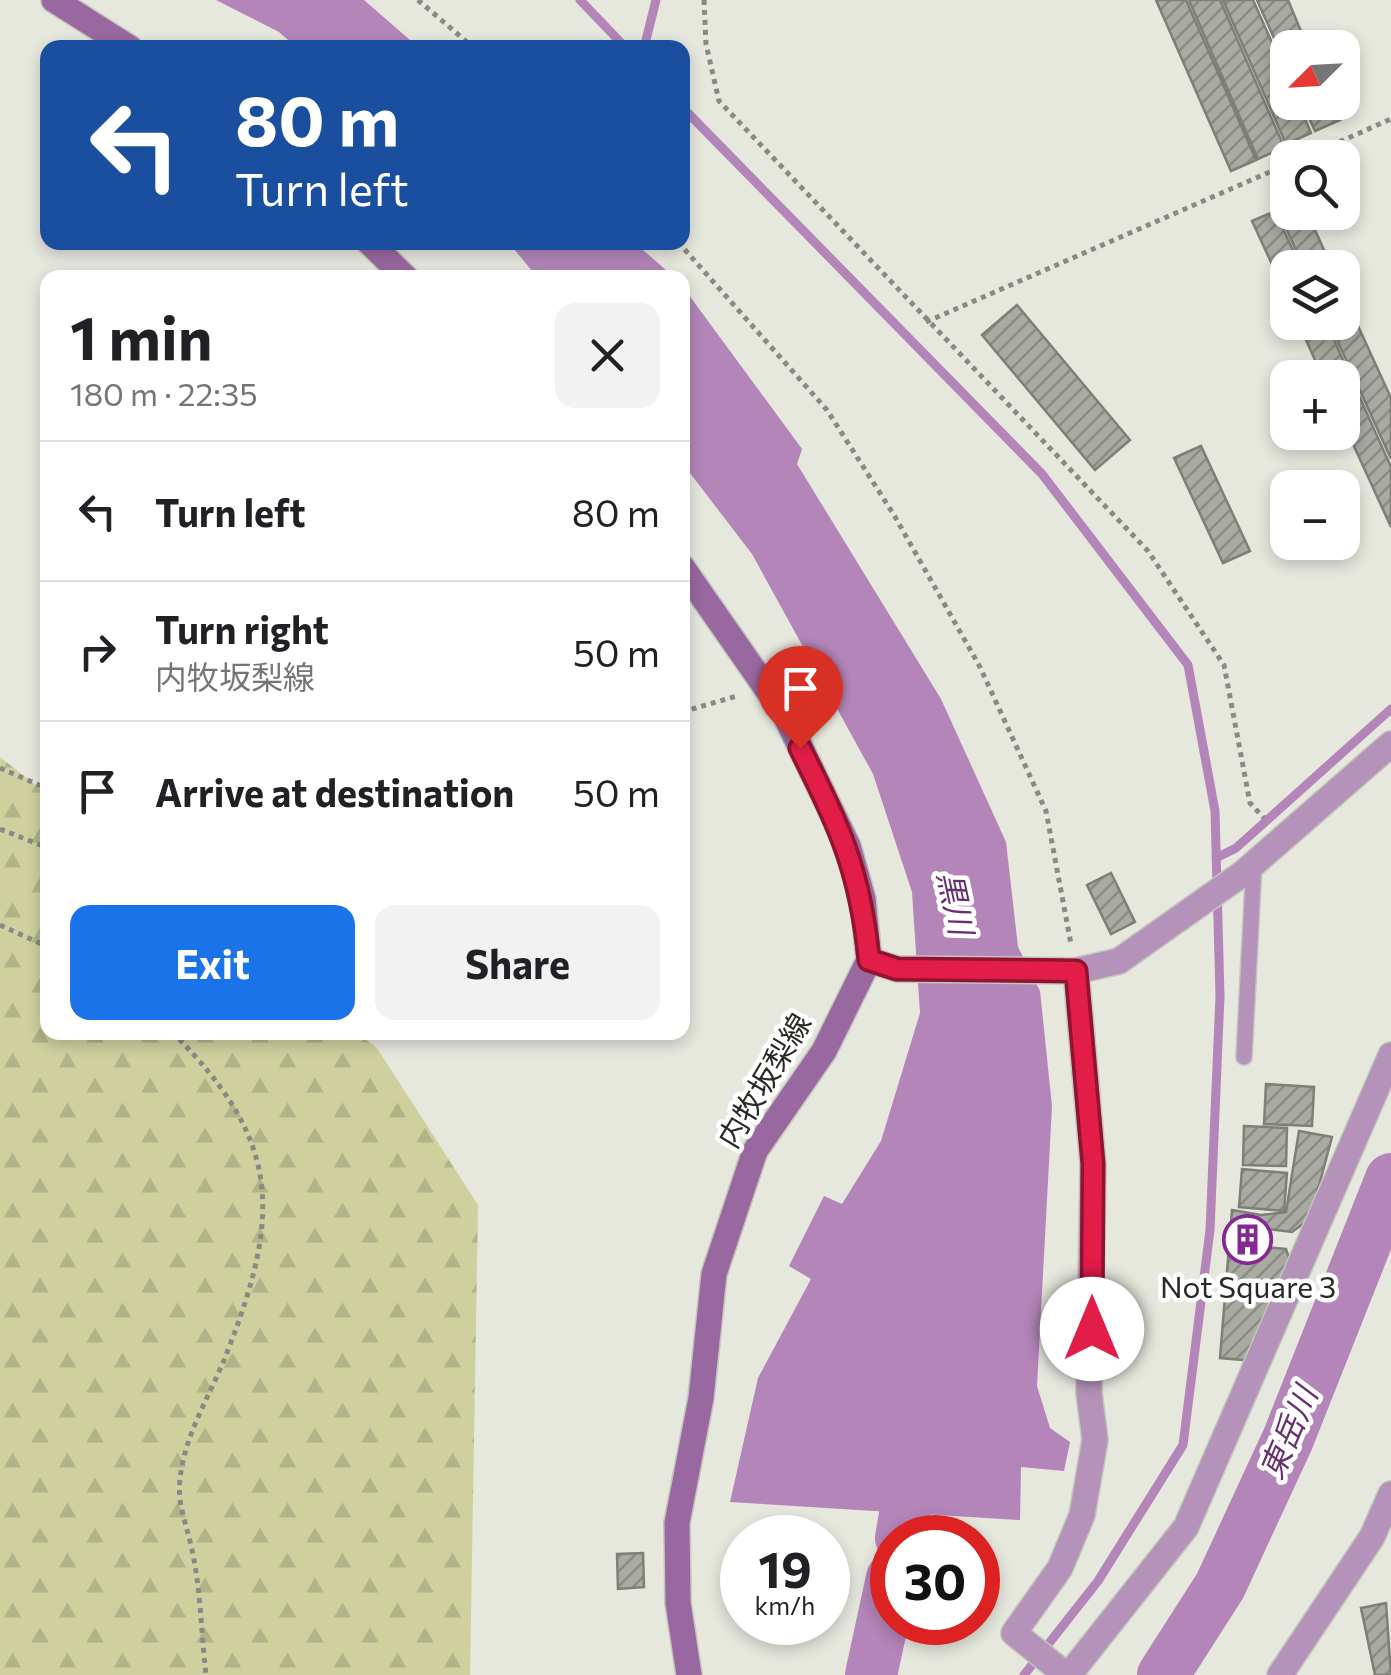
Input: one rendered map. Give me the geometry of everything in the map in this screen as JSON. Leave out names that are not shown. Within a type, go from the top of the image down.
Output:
[{"type":"main road","points":[[54,0],[117,40]]},
{"type":"main road","points":[[378,250],[398,270]]},
{"type":"main road","points":[[690,578],[785,715],[848,846],[863,899],[869,960]]},
{"type":"main road","name":"内牧坂梨線","points":[[689,1675],[678,1604],[677,1523],[701,1398],[714,1274],[754,1151],[824,1050],[869,960]]},
{"type":"street","points":[[869,960],[897,969],[1064,970],[1119,961],[1187,917],[1391,744]]},
{"type":"street","points":[[1064,970],[1093,1164],[1088,1393],[1095,1440],[1082,1515],[1060,1568],[1014,1633],[1068,1675],[1186,1526],[1391,1055]]},
{"type":"street","points":[[1280,1675],[1372,1537],[1391,1494]]},
{"type":"lane","points":[[1244,1057],[1248,868]]},
{"type":"path","points":[[418,0],[465,40]]},
{"type":"path","points":[[704,0],[706,44],[719,101],[1148,551],[1224,666],[1250,803],[1283,838]]},
{"type":"path","points":[[1344,140],[1391,119]]},
{"type":"path","points":[[926,322],[1270,172]]},
{"type":"path","points":[[685,250],[827,410],[894,516],[980,667],[1046,811],[1064,970]]},
{"type":"path","points":[[690,710],[767,688]]},
{"type":"path","points":[[0,768],[40,786]]},
{"type":"path","points":[[0,829],[40,845]]},
{"type":"path","points":[[0,925],[40,943]]},
{"type":"path","points":[[180,1040],[222,1083],[245,1121],[263,1168],[258,1258],[228,1350],[192,1427],[180,1478],[180,1514],[192,1546],[206,1675]]},
{"type":"green space","points":[[0,757],[40,788],[40,1040],[366,1040],[377,1048],[478,1205],[470,1675],[0,1675]]},
{"type":"water","points":[[216,0],[364,0],[410,40],[288,40]]},
{"type":"water","points":[[515,250],[643,250],[666,270],[531,270]]},
{"type":"water","points":[[690,297],[802,449],[797,464],[941,699],[1006,842],[1018,947],[1040,991],[1052,1106],[1037,1386],[1050,1428],[1070,1442],[1064,1471],[1021,1467],[1020,1520],[1000,1519],[1000,1515],[730,1502],[758,1378],[811,1279],[789,1266],[824,1196],[842,1204],[881,1141],[920,1013],[912,892],[873,774],[752,554],[690,473]]},
{"type":"building","points":[[1156,0],[1186,0],[1256,160],[1231,171]]},
{"type":"building","points":[[1189,0],[1220,0],[1281,140],[1270,140],[1270,153],[1258,159]]},
{"type":"building","points":[[1223,0],[1253,0],[1270,38],[1270,107]]},
{"type":"building","points":[[1257,0],[1288,0],[1300,30],[1270,30]]},
{"type":"building","points":[[1276,120],[1306,120],[1311,133],[1284,140]]},
{"type":"building","points":[[1310,120],[1340,120],[1315,131]]},
{"type":"building","points":[[1270,213],[1270,230],[1284,230],[1293,250],[1270,250],[1270,260],[1252,221]]},
{"type":"building","points":[[1287,230],[1315,230],[1324,250],[1296,250]]},
{"type":"building","points":[[1017,305],[1130,440],[1095,470],[982,335]]},
{"type":"building","points":[[1360,330],[1391,398],[1391,459],[1360,390],[1360,360],[1346,360],[1337,340],[1360,340]]},
{"type":"building","points":[[1306,340],[1334,340],[1343,360],[1315,360]]},
{"type":"building","points":[[1360,398],[1391,467],[1391,527],[1356,450],[1360,450]]},
{"type":"building","points":[[1201,446],[1250,551],[1223,563],[1174,458]]},
{"type":"building","points":[[1111,873],[1135,922],[1111,934],[1087,885]]},
{"type":"building","points":[[1266,1084],[1314,1087],[1312,1126],[1264,1124]]},
{"type":"building","points":[[1244,1126],[1287,1128],[1286,1166],[1243,1165]]},
{"type":"building","name":"Not Square 3","points":[[1299,1131],[1332,1137],[1310,1219],[1292,1232],[1268,1229],[1266,1247],[1286,1249],[1292,1267],[1254,1361],[1220,1358],[1232,1210],[1261,1215],[1286,1212]]},
{"type":"building","points":[[1242,1169],[1287,1173],[1284,1211],[1239,1207]]},
{"type":"building","points":[[643,1553],[644,1587],[618,1589],[617,1554]]},
{"type":"building","points":[[1386,1603],[1391,1675],[1375,1675],[1361,1608]]},
{"type":"waterway","points":[[580,0],[618,40]]},
{"type":"waterway","points":[[646,40],[656,0]]},
{"type":"waterway","points":[[690,115],[1042,474],[1188,665],[1215,811],[1220,996],[1210,1230],[1183,1445],[1098,1581],[1024,1675]]},
{"type":"waterway","points":[[1216,858],[1236,848],[1391,709]]},
{"type":"waterway","name":"東岳川","points":[[1163,1675],[1220,1586],[1288,1439],[1391,1179]]},
{"type":"waterway","name":"黒川","points":[[905,1515],[917,1445]]},
{"type":"waterway","name":"黒川","points":[[871,1675],[877,1645]]},
{"type":"place","name":"Not Square 3","points":[[1248,1239]]},
{"type":"route","points":[[800,748],[848,846],[863,899],[869,960],[897,969],[1076,971],[1093,1164],[1092,1329]]}]
